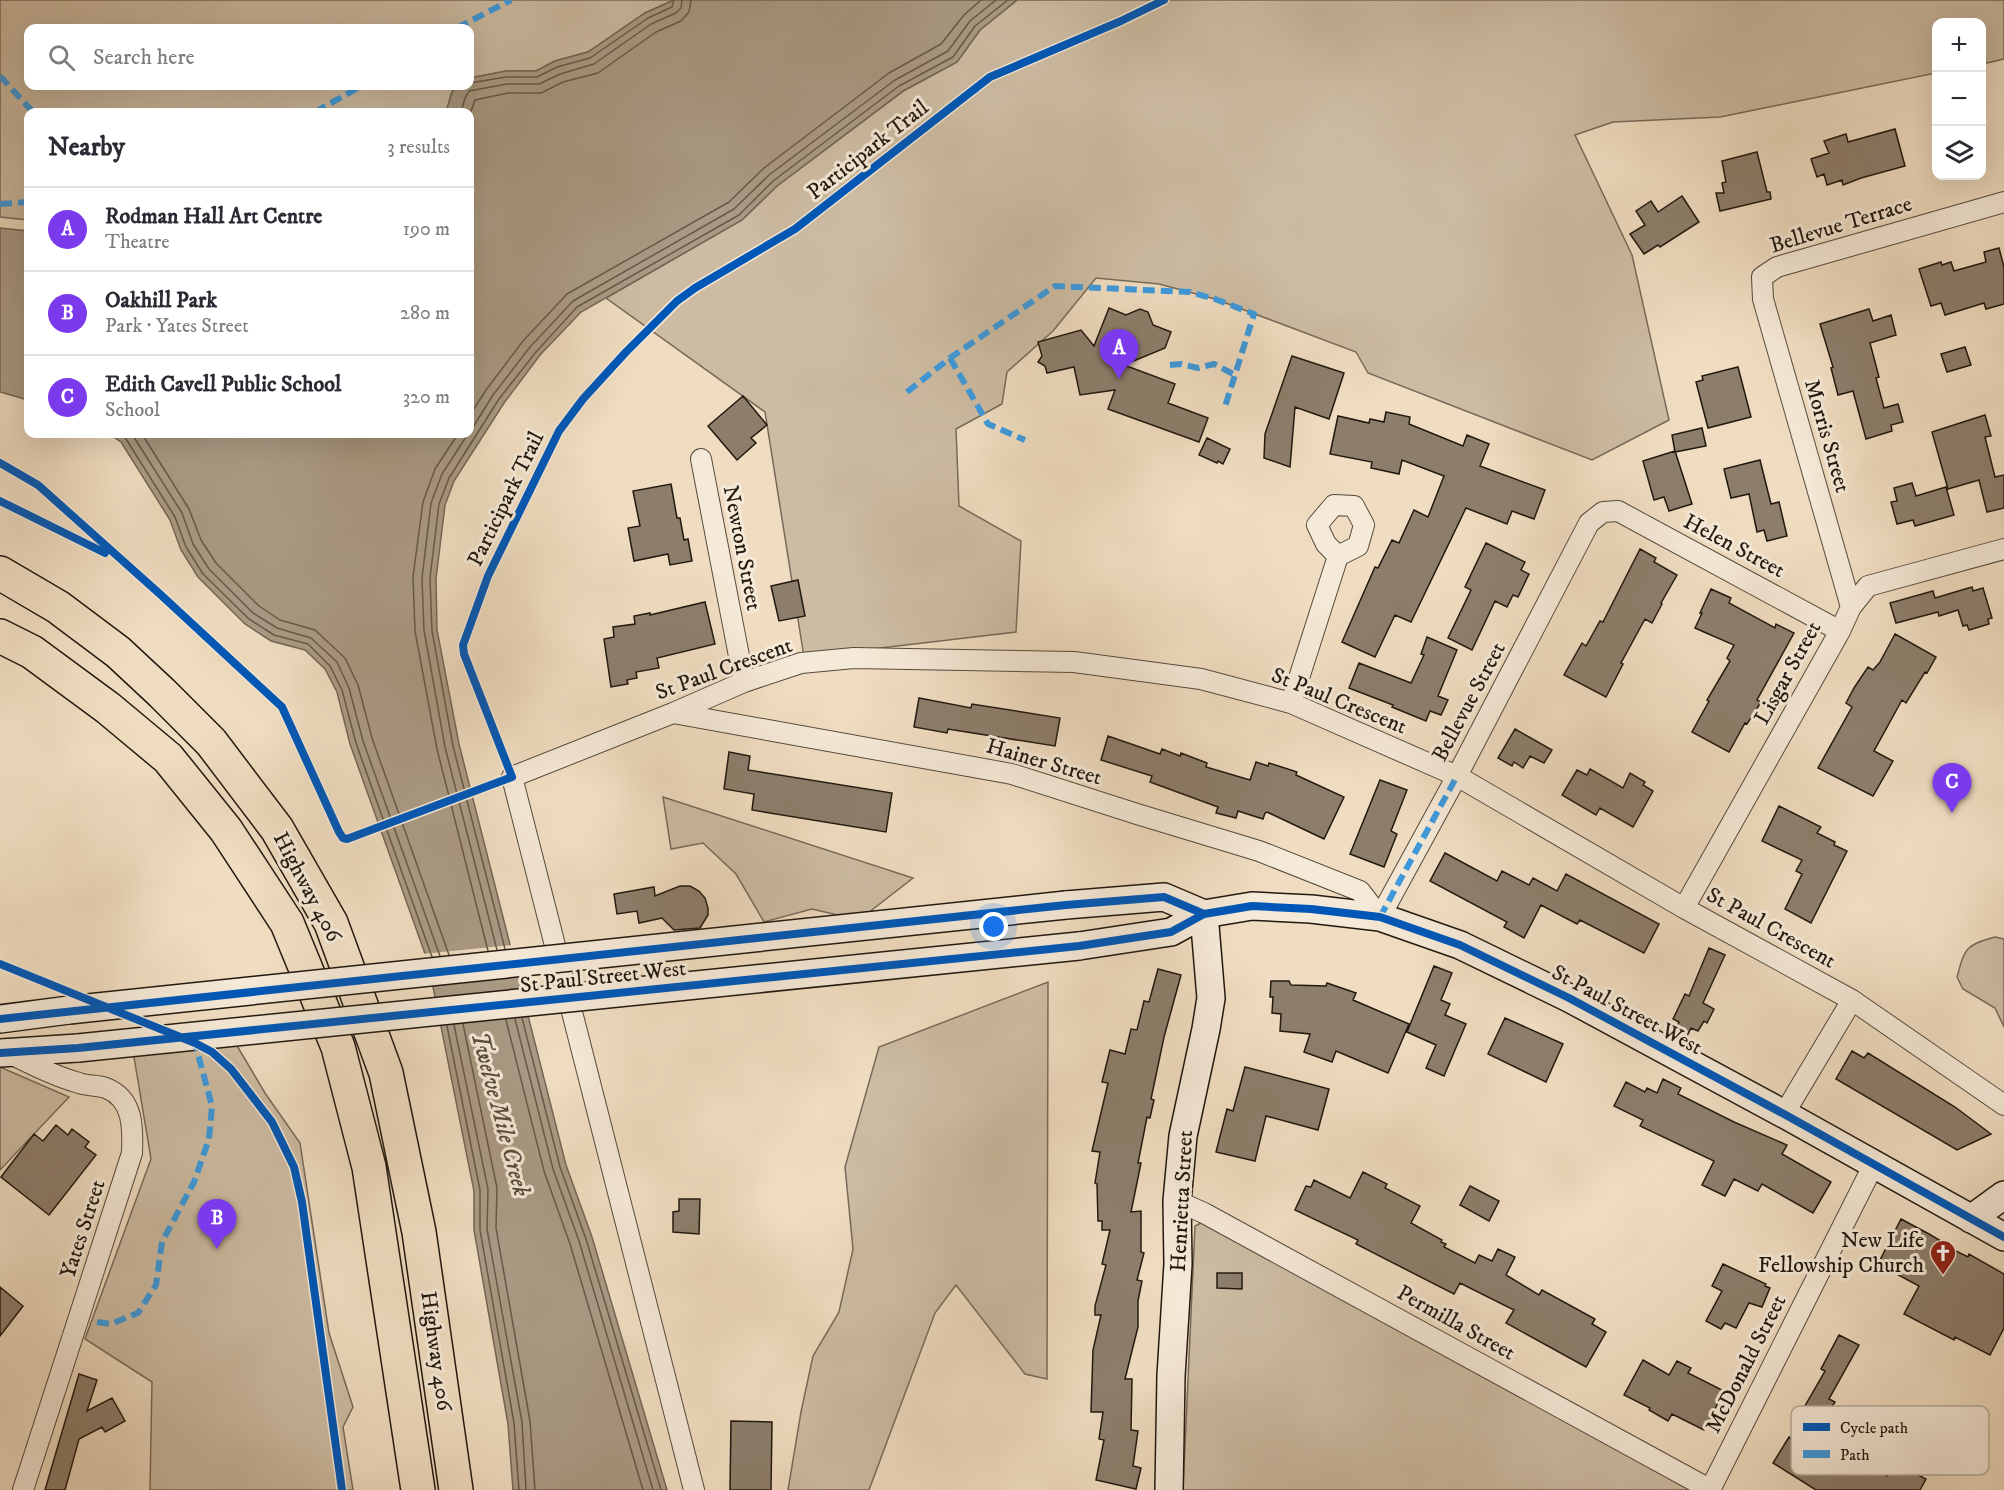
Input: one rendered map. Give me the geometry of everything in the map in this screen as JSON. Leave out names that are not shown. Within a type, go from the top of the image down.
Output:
[{"type":"highway","name":"Highway 406","points":[[0,573],[58,607],[118,652],[211,742],[277,829],[331,923],[386,1073],[419,1232],[456,1490]]},
{"type":"highway","name":"Highway 406","points":[[0,636],[33,652],[108,708],[168,758],[226,830],[287,923],[338,1047],[369,1167],[418,1490]]},
{"type":"main road","name":"St Paul Street West","points":[[0,1019],[1066,905],[1164,897],[1204,914]]},
{"type":"main road","name":"St Paul Street West","points":[[5,1053],[78,1048],[1079,946],[1171,932],[1204,914],[1252,906],[1311,909],[1380,917],[1460,945],[1569,998],[1784,1114],[2004,1238]]},
{"type":"main road","name":"Henrietta Street","points":[[1169,1490],[1178,1264],[1177,1201],[1183,1136],[1211,998],[1204,914]]},
{"type":"main road","points":[[1971,1219],[2004,1195]]},
{"type":"street","name":"Bellevue Terrace","points":[[1762,277],[1777,267],[2004,202]]},
{"type":"street","name":"Morris Street","points":[[1762,277],[1763,298],[1851,607]]},
{"type":"street","name":"Newton Street","points":[[701,459],[744,682]]},
{"type":"street","name":"Helen Street","points":[[1603,512],[1618,511],[1840,631]]},
{"type":"street","name":"Bellevue Street","points":[[1380,917],[1457,776],[1589,523],[1603,512]]},
{"type":"street","name":"Lisgar Street","points":[[1684,908],[1840,631],[1851,607],[1868,586],[2004,549]]},
{"type":"street","points":[[1292,703],[1338,556]]},
{"type":"street","name":"St Paul Crescent","points":[[694,1490],[512,777],[744,682],[801,663],[854,658],[1074,662],[1201,679],[1292,703],[1457,776],[1684,908],[1852,1000],[2004,1105]]},
{"type":"street","name":"Hainer Street","points":[[673,713],[1012,774],[1259,851],[1360,891],[1380,917]]},
{"type":"street","points":[[1784,1114],[1852,1000]]},
{"type":"street","name":"Yates Street","points":[[5,1053],[79,1083],[107,1088],[124,1101],[133,1123],[132,1153],[23,1490]]},
{"type":"street","name":"McDonald Street","points":[[1710,1490],[1874,1164]]},
{"type":"street","name":"Permilla Street","points":[[1177,1201],[1204,1213],[1710,1490]]},
{"type":"shaded area","points":[[0,0],[674,0],[645,13],[588,52],[555,61],[536,71],[506,71],[474,77],[474,24],[24,24],[24,90],[454,90],[447,108],[24,108],[24,220],[0,217]]},
{"type":"shaded area","points":[[1017,0],[2004,0],[2004,59],[1986,63],[1986,18],[1932,18],[1932,74],[1720,117],[1613,122],[1575,135],[1632,255],[1669,420],[1592,460],[1368,373],[1356,352],[1215,299],[1159,284],[1096,278],[1053,331],[1007,372],[1002,404],[956,429],[959,506],[1021,541],[1016,632],[804,657],[765,412],[606,298],[742,220],[777,186],[905,90],[957,62],[980,30]]},
{"type":"shaded area","points":[[663,797],[913,878],[859,920],[812,909],[764,922],[736,874],[703,843],[671,849]]},
{"type":"shaded area","points":[[1995,937],[2004,939],[2004,1027],[1995,1008],[1963,989],[1957,977],[1968,949]]},
{"type":"shaded area","points":[[1048,982],[1047,1379],[1025,1374],[956,1285],[935,1313],[869,1490],[788,1490],[813,1356],[839,1312],[853,1249],[845,1167],[879,1047]]},
{"type":"shaded area","points":[[236,1044],[265,1093],[300,1143],[329,1333],[353,1407],[343,1427],[353,1490],[150,1490],[152,1382],[85,1339],[151,1159],[133,1051]]},
{"type":"shaded area","points":[[0,1067],[69,1097],[0,1170]]},
{"type":"shaded area","points":[[1203,1222],[1690,1490],[1183,1490],[1195,1226]]},
{"type":"water","name":"Twelve Mile Creek","points":[[674,0],[1017,0],[980,30],[957,62],[903,91],[777,186],[742,220],[581,312],[540,355],[504,403],[454,481],[445,505],[436,579],[437,630],[459,744],[566,1165],[592,1237],[667,1490],[513,1490],[508,1424],[474,1230],[474,1191],[428,962],[350,744],[337,692],[325,669],[305,650],[271,641],[245,624],[198,577],[181,550],[170,520],[121,442],[115,438],[474,438],[474,108],[447,108],[452,92],[454,90],[474,90],[474,77],[506,71],[536,71],[555,61],[588,52],[645,13]]},
{"type":"water","points":[[0,228],[24,231],[24,399],[0,392]]},
{"type":"pier","points":[[513,945],[520,972],[425,963],[421,954]]},
{"type":"building","points":[[1895,129],[1905,166],[1843,185],[1842,180],[1827,185],[1824,174],[1817,177],[1811,159],[1829,153],[1824,141],[1846,134],[1848,142]]},
{"type":"building","points":[[1757,152],[1767,192],[1770,192],[1771,199],[1720,211],[1716,193],[1724,193],[1722,183],[1726,182],[1722,161]]},
{"type":"building","points":[[1682,196],[1699,222],[1660,247],[1658,245],[1644,254],[1630,234],[1645,225],[1636,211],[1651,201],[1658,212]]},
{"type":"building","points":[[1999,248],[2004,267],[2004,304],[1986,309],[1984,303],[1945,315],[1941,303],[1931,306],[1919,269],[1941,262],[1942,265],[1951,262],[1954,271],[1986,262],[1984,252]]},
{"type":"building","points":[[1109,308],[1126,315],[1140,309],[1148,312],[1153,325],[1171,332],[1165,348],[1124,365],[1175,384],[1168,403],[1208,418],[1199,442],[1108,409],[1115,390],[1080,395],[1074,367],[1047,373],[1045,366],[1038,362],[1042,356],[1038,342],[1081,330],[1094,346]]},
{"type":"building","points":[[1869,309],[1873,321],[1891,315],[1896,335],[1870,343],[1884,408],[1898,404],[1903,422],[1891,425],[1892,431],[1866,439],[1853,391],[1838,395],[1831,368],[1833,367],[1820,324]]},
{"type":"building","points":[[1965,347],[1971,365],[1947,372],[1941,354]]},
{"type":"building","points":[[1292,356],[1344,373],[1329,419],[1295,407],[1290,467],[1264,458],[1265,434]]},
{"type":"building","points":[[1738,367],[1751,417],[1708,428],[1696,382],[1703,380],[1702,376]]},
{"type":"building","points":[[743,396],[767,425],[751,438],[756,443],[737,460],[708,426]]},
{"type":"building","points":[[1386,412],[1410,417],[1409,424],[1463,446],[1467,435],[1489,444],[1480,466],[1545,490],[1534,519],[1512,511],[1507,524],[1466,508],[1411,622],[1395,615],[1375,657],[1342,642],[1375,567],[1378,568],[1392,540],[1399,543],[1414,510],[1428,517],[1444,476],[1402,460],[1399,474],[1371,468],[1372,462],[1330,454],[1338,416],[1369,423],[1370,419],[1384,422]]},
{"type":"building","points":[[1985,415],[1991,436],[1985,437],[1995,477],[2004,475],[2004,508],[1987,512],[1979,480],[1948,489],[1932,432]]},
{"type":"building","points":[[1702,428],[1706,446],[1675,452],[1672,435]]},
{"type":"building","points":[[1207,438],[1230,449],[1223,464],[1199,455]]},
{"type":"building","points":[[1675,451],[1692,504],[1669,511],[1664,497],[1654,500],[1643,461]]},
{"type":"building","points":[[1760,460],[1771,504],[1779,502],[1787,536],[1767,541],[1764,530],[1757,532],[1749,494],[1731,498],[1724,469]]},
{"type":"building","points":[[1912,483],[1916,496],[1946,487],[1954,515],[1915,526],[1913,520],[1897,524],[1891,502],[1897,501],[1894,488]]},
{"type":"building","points":[[671,484],[677,518],[680,518],[684,540],[688,539],[692,561],[670,565],[668,554],[634,561],[628,528],[640,526],[633,491]]},
{"type":"building","points":[[1486,543],[1525,562],[1521,570],[1529,574],[1518,597],[1513,595],[1507,607],[1495,601],[1472,650],[1448,638],[1471,590],[1465,587]]},
{"type":"building","points":[[1640,549],[1656,558],[1654,562],[1677,575],[1652,623],[1645,619],[1606,697],[1564,675],[1582,643],[1586,646],[1600,621],[1603,622]]},
{"type":"building","points":[[798,580],[805,616],[779,621],[771,586]]},
{"type":"building","points":[[1972,587],[1973,591],[1983,588],[1992,618],[1988,619],[1989,624],[1969,630],[1967,625],[1963,626],[1958,610],[1939,616],[1938,612],[1896,623],[1890,603],[1933,591],[1935,598]]},
{"type":"building","points":[[1711,589],[1731,598],[1729,603],[1775,628],[1776,624],[1794,633],[1757,700],[1761,702],[1747,724],[1745,723],[1729,752],[1692,732],[1709,701],[1707,700],[1730,661],[1727,658],[1734,645],[1695,628]]},
{"type":"building","points":[[705,602],[715,644],[657,658],[659,668],[636,672],[637,678],[627,680],[628,684],[611,687],[604,639],[614,637],[613,627],[635,624],[634,616],[650,613],[650,615]]},
{"type":"building","points":[[1895,634],[1936,657],[1906,703],[1902,700],[1874,751],[1893,761],[1873,796],[1818,768],[1852,707],[1846,703],[1854,688],[1868,667],[1873,670],[1880,662]]},
{"type":"building","points":[[1427,637],[1457,650],[1438,696],[1448,700],[1441,715],[1430,711],[1426,721],[1349,688],[1359,663],[1411,683],[1424,655],[1421,654]]},
{"type":"building","points":[[919,698],[971,708],[972,704],[1060,718],[1055,746],[948,729],[947,733],[914,727]]},
{"type":"building","points":[[1515,729],[1552,750],[1544,763],[1530,756],[1523,768],[1514,762],[1512,766],[1498,758]]},
{"type":"building","points":[[1108,736],[1160,754],[1162,749],[1180,756],[1181,753],[1207,763],[1206,767],[1250,780],[1256,762],[1268,766],[1269,763],[1297,772],[1296,775],[1344,797],[1324,839],[1267,812],[1263,819],[1238,811],[1236,818],[1216,813],[1218,807],[1150,782],[1152,776],[1101,760]]},
{"type":"building","points":[[729,752],[750,756],[748,770],[892,793],[886,832],[752,810],[754,794],[724,789]]},
{"type":"building","points":[[1590,769],[1623,788],[1630,773],[1645,782],[1643,785],[1653,791],[1633,827],[1600,808],[1596,815],[1562,795],[1577,770],[1587,775]]},
{"type":"building","points":[[1380,780],[1407,790],[1391,831],[1397,834],[1384,867],[1350,854]]},
{"type":"building","points":[[1779,806],[1821,827],[1817,833],[1847,851],[1811,923],[1785,909],[1802,874],[1796,871],[1802,860],[1762,841]]},
{"type":"building","points":[[1445,853],[1497,881],[1502,871],[1529,885],[1533,878],[1557,891],[1566,874],[1659,924],[1644,953],[1580,920],[1577,924],[1541,905],[1524,938],[1504,927],[1507,922],[1430,881]]},
{"type":"building","points":[[680,886],[690,886],[705,898],[708,915],[700,928],[674,930],[662,918],[639,923],[637,911],[617,914],[614,894],[654,887],[655,896]]},
{"type":"building","points":[[1709,948],[1725,955],[1703,1003],[1714,1009],[1707,1023],[1704,1021],[1698,1031],[1691,1028],[1687,1036],[1675,1031],[1679,1022],[1673,1019],[1685,994],[1689,996]]},
{"type":"building","points":[[1434,966],[1452,973],[1441,1000],[1450,1004],[1445,1015],[1466,1024],[1444,1076],[1426,1068],[1436,1045],[1407,1032]]},
{"type":"building","points":[[1158,969],[1181,975],[1164,1037],[1151,1099],[1154,1100],[1150,1118],[1147,1117],[1131,1212],[1141,1211],[1141,1252],[1144,1253],[1137,1280],[1142,1281],[1138,1301],[1138,1327],[1125,1379],[1132,1379],[1131,1430],[1138,1431],[1133,1466],[1141,1468],[1136,1489],[1096,1480],[1104,1440],[1099,1439],[1103,1412],[1091,1412],[1093,1350],[1101,1315],[1095,1315],[1095,1306],[1106,1265],[1102,1264],[1110,1230],[1102,1230],[1102,1221],[1098,1221],[1097,1184],[1095,1183],[1100,1152],[1092,1151],[1108,1083],[1102,1082],[1110,1050],[1125,1054],[1131,1029],[1137,1030],[1144,1001],[1149,1002]]},
{"type":"building","points":[[1271,981],[1289,981],[1291,985],[1326,986],[1327,983],[1356,993],[1353,1000],[1409,1024],[1388,1073],[1336,1051],[1332,1062],[1304,1052],[1310,1034],[1280,1031],[1281,1014],[1272,1013]]},
{"type":"building","points":[[1505,1018],[1563,1044],[1546,1082],[1488,1054]]},
{"type":"building","points":[[1852,1051],[1864,1058],[1868,1053],[1955,1107],[1991,1134],[1957,1150],[1836,1079]]},
{"type":"building","points":[[1245,1067],[1329,1089],[1318,1130],[1266,1116],[1255,1161],[1216,1152],[1227,1109],[1233,1111]]},
{"type":"building","points":[[1663,1079],[1681,1088],[1678,1094],[1787,1145],[1782,1154],[1831,1182],[1813,1213],[1762,1184],[1758,1191],[1734,1179],[1725,1196],[1702,1185],[1714,1161],[1640,1126],[1643,1120],[1614,1106],[1626,1082],[1645,1092],[1647,1088],[1657,1093]]},
{"type":"building","points":[[56,1125],[68,1135],[72,1129],[89,1142],[85,1147],[96,1155],[49,1215],[1,1177],[34,1134],[43,1141]]},
{"type":"building","points":[[1363,1172],[1387,1184],[1385,1188],[1420,1206],[1411,1223],[1442,1240],[1441,1242],[1446,1244],[1444,1247],[1475,1263],[1479,1255],[1492,1261],[1498,1249],[1515,1257],[1506,1275],[1539,1295],[1542,1290],[1595,1319],[1592,1324],[1606,1332],[1586,1367],[1506,1323],[1514,1310],[1460,1283],[1454,1294],[1356,1244],[1358,1240],[1295,1210],[1306,1186],[1311,1187],[1314,1180],[1350,1198]]},
{"type":"building","points":[[1470,1186],[1499,1201],[1489,1221],[1460,1205]]},
{"type":"building","points":[[679,1199],[700,1199],[699,1234],[673,1232],[673,1212],[679,1211]]},
{"type":"building","name":"New Life Fellowship Church","points":[[1901,1219],[1941,1241],[1940,1243],[1968,1257],[1969,1254],[2004,1274],[2004,1328],[1990,1355],[1955,1337],[1954,1340],[1904,1314],[1919,1286],[1878,1264]]},
{"type":"building","points":[[1723,1264],[1770,1288],[1762,1307],[1749,1303],[1736,1328],[1725,1323],[1721,1329],[1706,1321],[1722,1291],[1712,1286]]},
{"type":"building","points":[[1217,1273],[1242,1273],[1242,1289],[1217,1288]]},
{"type":"building","points":[[0,1287],[23,1306],[0,1336]]},
{"type":"building","points":[[1839,1335],[1859,1345],[1829,1399],[1835,1402],[1833,1406],[1805,1406],[1825,1371],[1821,1369]]},
{"type":"building","points":[[1643,1360],[1669,1375],[1677,1361],[1691,1368],[1688,1373],[1724,1391],[1704,1430],[1672,1414],[1668,1421],[1649,1410],[1650,1408],[1624,1395]]},
{"type":"building","points":[[79,1374],[97,1380],[87,1411],[112,1398],[125,1421],[105,1432],[102,1427],[79,1439],[65,1490],[45,1490]]},
{"type":"building","points":[[731,1421],[772,1422],[771,1490],[730,1490]]},
{"type":"building","points":[[1789,1437],[1791,1438],[1791,1474],[1773,1463]]},
{"type":"building","points":[[1792,1475],[1918,1475],[1926,1479],[1920,1490],[1816,1490]]},
{"type":"marked path","points":[[465,24],[511,0]]},
{"type":"marked path","points":[[0,76],[29,108]]},
{"type":"marked path","points":[[322,108],[354,90]]},
{"type":"marked path","points":[[0,204],[24,202]]},
{"type":"marked path","points":[[907,392],[950,358],[1055,286],[1190,292],[1254,314],[1224,410]]},
{"type":"marked path","points":[[950,358],[988,424],[1025,440]]},
{"type":"marked path","points":[[1170,365],[1181,364],[1198,368],[1214,364],[1235,375]]},
{"type":"marked path","points":[[1380,917],[1457,776]]},
{"type":"marked path","points":[[97,1322],[111,1324],[138,1313],[156,1285],[162,1242],[194,1182],[209,1139],[212,1106],[195,1043]]},
{"type":"cycle path","name":"Participark Trail","points":[[0,463],[38,485],[282,707],[343,838],[347,839],[512,777],[464,654],[463,645],[488,576],[559,431],[583,399],[677,301],[795,229],[990,77],[1121,21],[1164,0]]},
{"type":"cycle path","points":[[0,501],[105,553]]},
{"type":"cycle path","points":[[0,1019],[1066,905],[1164,897],[1204,914]]},
{"type":"cycle path","points":[[0,1053],[78,1048],[1079,946],[1171,932],[1204,914],[1252,906],[1311,909],[1380,917],[1460,945],[1569,998],[1784,1114],[2004,1237]]},
{"type":"cycle path","points":[[0,964],[212,1052],[231,1069],[272,1122],[294,1167],[302,1202],[342,1490]]},
{"type":"place","name":"Rodman Hall Art Centre","points":[[1119,379]]},
{"type":"place","name":"Edith Cavell Public School","points":[[1952,813]]},
{"type":"place","name":"Oakhill Park","points":[[217,1249]]},
{"type":"place","name":"New Life Fellowship Church","points":[[1943,1276]]}]
